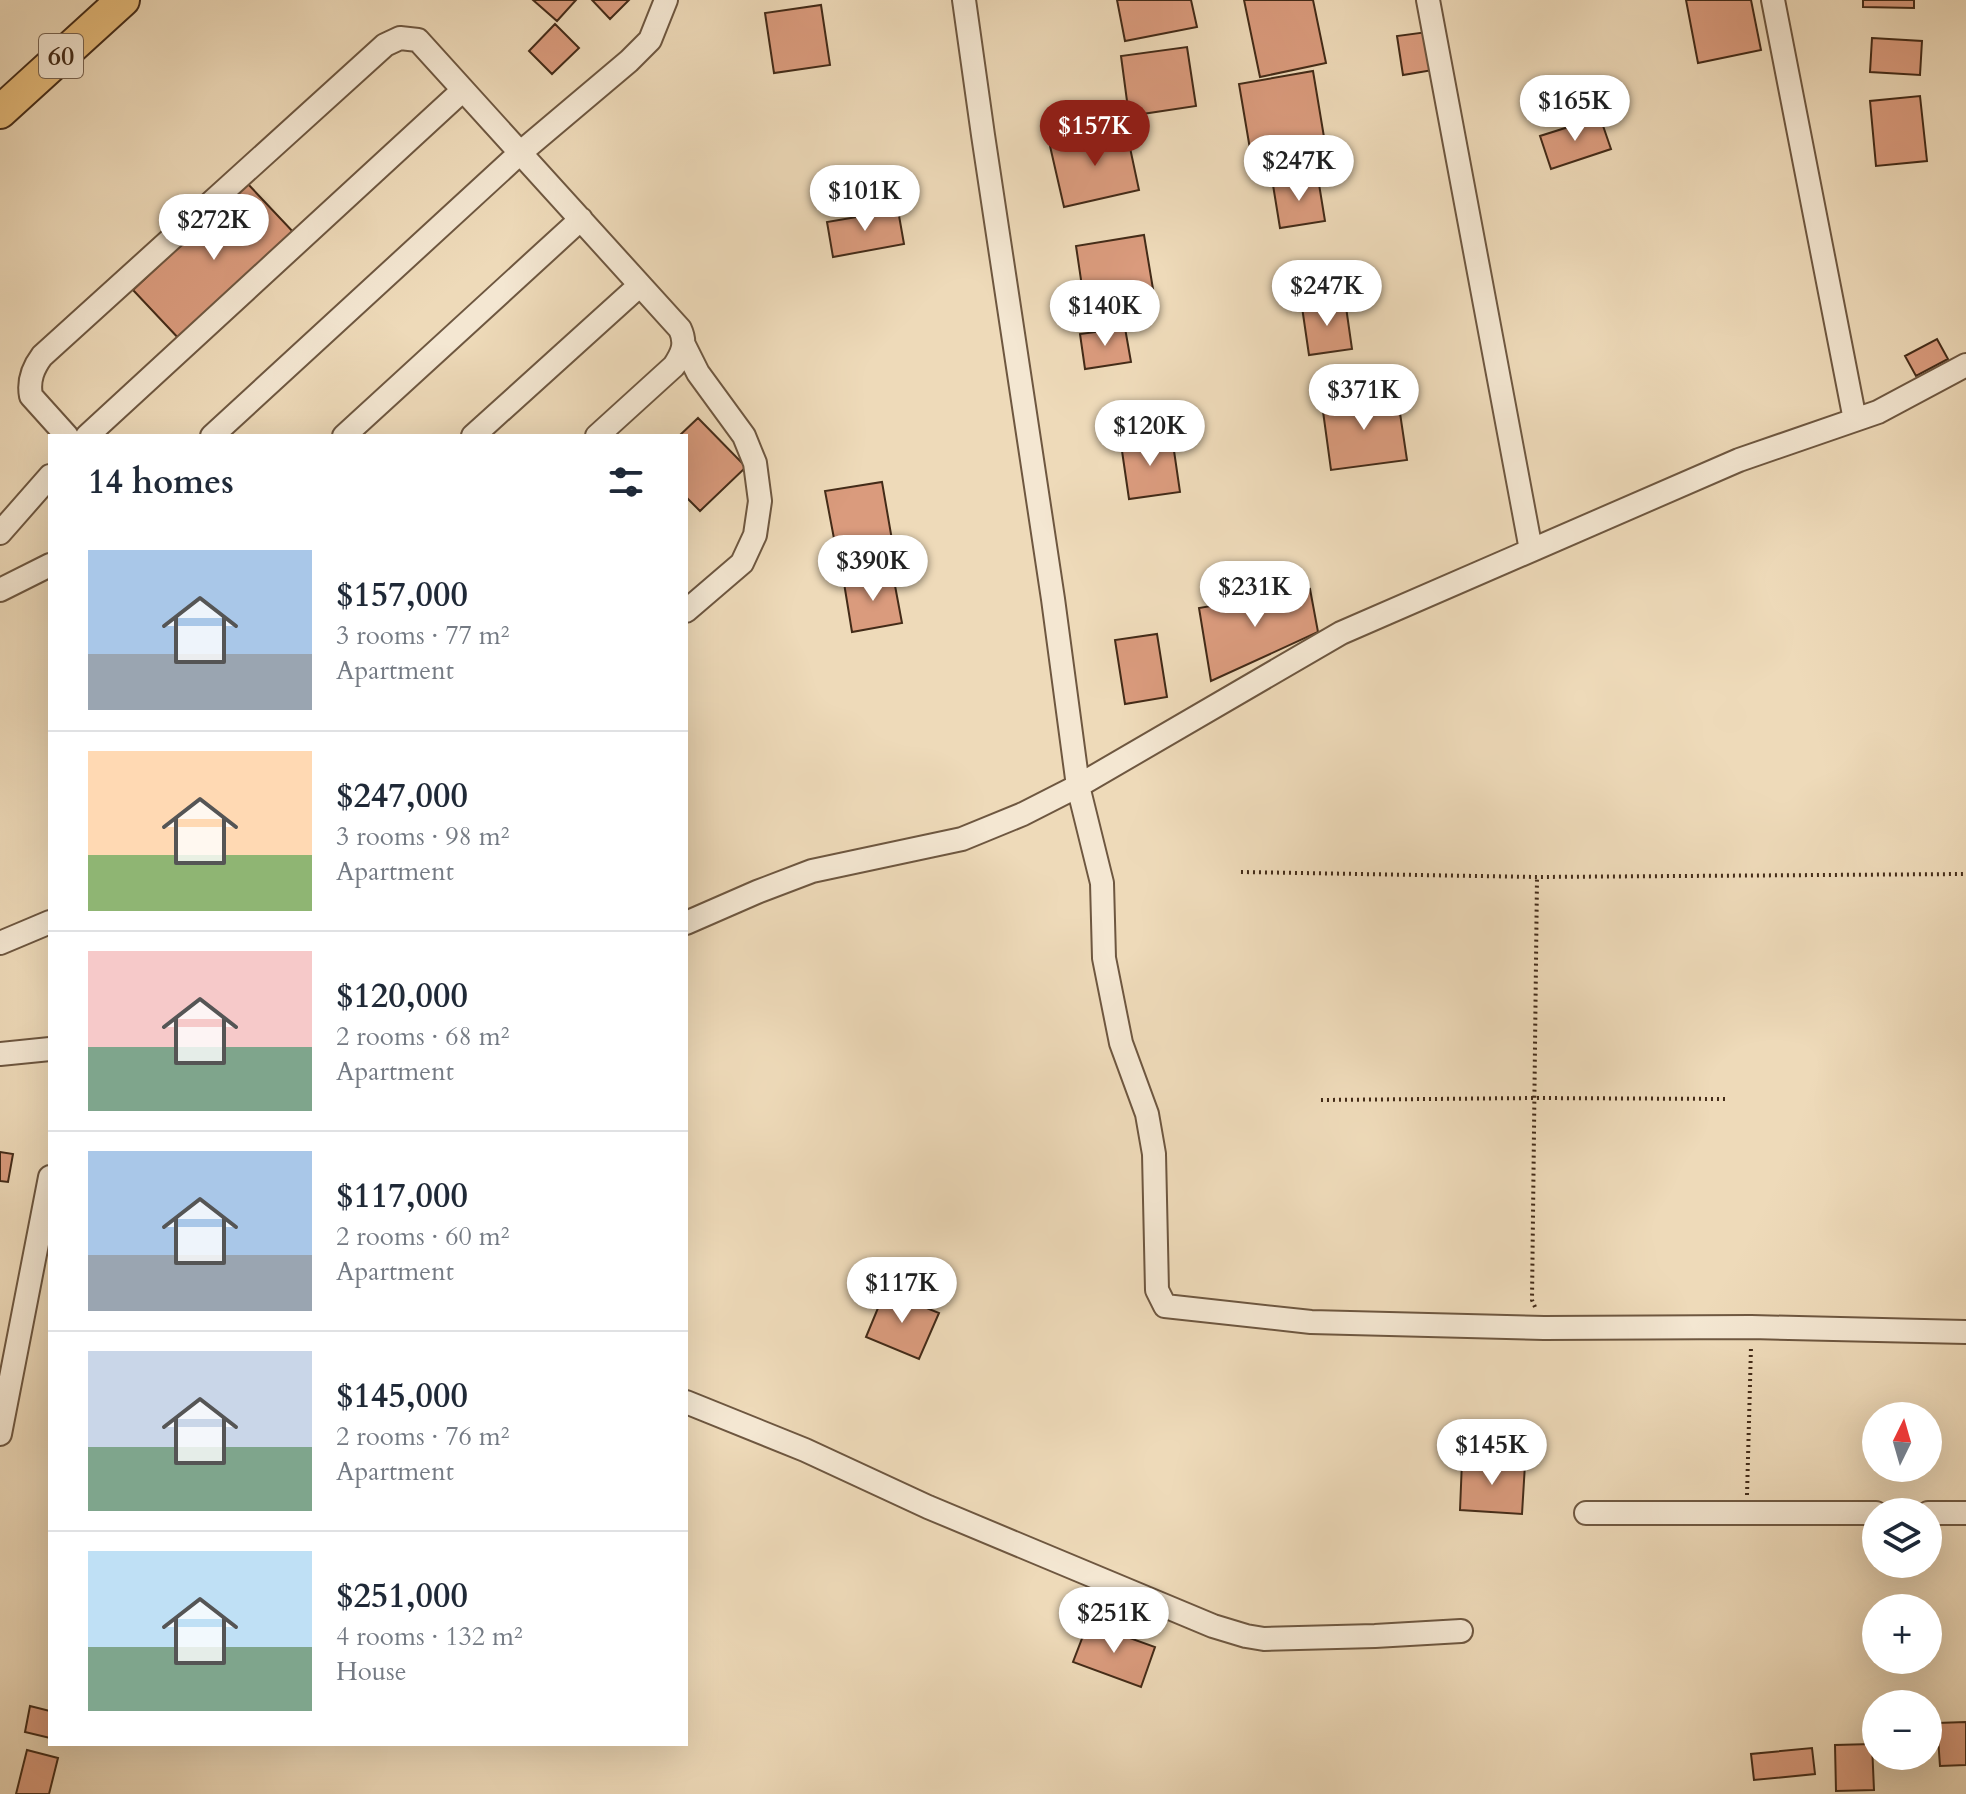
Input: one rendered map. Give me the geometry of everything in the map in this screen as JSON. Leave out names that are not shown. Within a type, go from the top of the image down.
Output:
[{"type":"highway","name":"60","points":[[0,112],[123,0]]},
{"type":"street","points":[[214,434],[520,153],[629,61],[650,40],[666,0]]},
{"type":"street","points":[[964,0],[1078,786],[1102,883],[1104,958],[1121,1043],[1147,1114],[1154,1154],[1157,1290],[1165,1306],[1311,1322],[1544,1328],[1751,1327],[1966,1332]]},
{"type":"street","points":[[1428,0],[1531,550]]},
{"type":"street","points":[[1773,0],[1855,420]]},
{"type":"street","points":[[65,434],[31,396],[31,376],[42,356],[385,45],[400,38],[418,40],[680,329],[684,345],[674,366],[599,434]]},
{"type":"street","points":[[89,434],[463,90]]},
{"type":"street","points":[[346,434],[581,219]]},
{"type":"street","points":[[475,434],[640,285]]},
{"type":"street","points":[[684,345],[698,373],[744,436],[755,463],[760,501],[755,535],[742,563],[688,609]]},
{"type":"street","points":[[688,922],[812,871],[962,839],[1023,814],[1078,786],[1341,633],[1739,460],[1878,412],[1966,365]]},
{"type":"street","points":[[0,533],[48,478]]},
{"type":"street","points":[[0,590],[48,566]]},
{"type":"street","points":[[0,943],[48,923]]},
{"type":"street","points":[[0,1054],[48,1049]]},
{"type":"street","points":[[0,1434],[48,1187]]},
{"type":"street","points":[[688,1403],[805,1450],[928,1507],[1198,1620],[1246,1636],[1264,1639],[1461,1631]]},
{"type":"street","points":[[1586,1513],[1862,1513]]},
{"type":"street","points":[[1942,1513],[1966,1513]]},
{"type":"path","points":[[1241,872],[1537,877],[1966,874]]},
{"type":"path","points":[[1537,877],[1532,1300],[1544,1328]]},
{"type":"path","points":[[1321,1100],[1728,1099]]},
{"type":"path","points":[[1747,1513],[1751,1327]]},
{"type":"building","points":[[533,0],[576,0],[557,21]]},
{"type":"building","points":[[592,0],[629,0],[610,19]]},
{"type":"building","points":[[1117,0],[1191,0],[1197,27],[1125,41]]},
{"type":"building","points":[[1244,0],[1313,0],[1326,63],[1260,77]]},
{"type":"building","points":[[1686,0],[1751,0],[1761,50],[1698,63]]},
{"type":"building","points":[[1863,0],[1914,0],[1914,8],[1863,7]]},
{"type":"building","points":[[821,5],[830,65],[774,73],[765,13]]},
{"type":"building","points":[[555,24],[579,48],[552,74],[529,51]]},
{"type":"building","points":[[1427,32],[1433,70],[1403,75],[1397,36]]},
{"type":"building","points":[[1872,38],[1922,41],[1920,75],[1870,72]]},
{"type":"building","points":[[1187,47],[1196,106],[1129,116],[1121,56]]},
{"type":"building","points":[[1313,71],[1325,143],[1251,155],[1239,84]]},
{"type":"building","points":[[1920,96],[1927,161],[1876,166],[1870,101]]},
{"type":"building","points":[[1600,117],[1611,149],[1551,169],[1540,136]]},
{"type":"building","points":[[1126,129],[1139,190],[1064,207],[1050,146]]},
{"type":"building","points":[[1318,178],[1325,221],[1280,228],[1273,185]]},
{"type":"building","points":[[247,183],[296,235],[182,342],[133,290]]},
{"type":"building","points":[[898,210],[904,244],[833,257],[827,222]]},
{"type":"building","points":[[1144,235],[1153,289],[1084,300],[1076,246]]},
{"type":"building","points":[[1345,300],[1352,349],[1309,355],[1302,307]]},
{"type":"building","points":[[1125,328],[1131,362],[1085,369],[1080,334]]},
{"type":"building","points":[[1937,339],[1948,359],[1916,376],[1905,356]]},
{"type":"building","points":[[1397,393],[1407,460],[1331,470],[1322,404]]},
{"type":"building","points":[[698,418],[746,467],[700,511],[688,499],[688,434],[681,434]]},
{"type":"building","points":[[1172,437],[1180,492],[1129,499],[1121,444]]},
{"type":"building","points":[[882,482],[892,540],[836,549],[825,491]]},
{"type":"building","points":[[893,575],[902,623],[852,632],[844,583]]},
{"type":"building","points":[[1310,589],[1318,632],[1211,681],[1199,608]]},
{"type":"building","points":[[1157,634],[1167,697],[1125,704],[1115,640]]},
{"type":"building","points":[[0,1152],[13,1154],[8,1182],[0,1181]]},
{"type":"building","points":[[885,1291],[939,1313],[919,1359],[866,1337]]},
{"type":"building","points":[[1462,1461],[1525,1464],[1522,1514],[1460,1510]]},
{"type":"building","points":[[1088,1623],[1155,1647],[1141,1687],[1073,1662]]},
{"type":"building","points":[[30,1706],[48,1710],[48,1738],[25,1732]]},
{"type":"building","points":[[1966,1722],[1966,1765],[1942,1766],[1942,1723]]},
{"type":"building","points":[[1862,1744],[1862,1770],[1873,1770],[1874,1790],[1836,1791],[1835,1745]]},
{"type":"building","points":[[1812,1748],[1815,1774],[1754,1780],[1751,1754]]},
{"type":"building","points":[[27,1750],[58,1758],[49,1794],[16,1794]]}]
